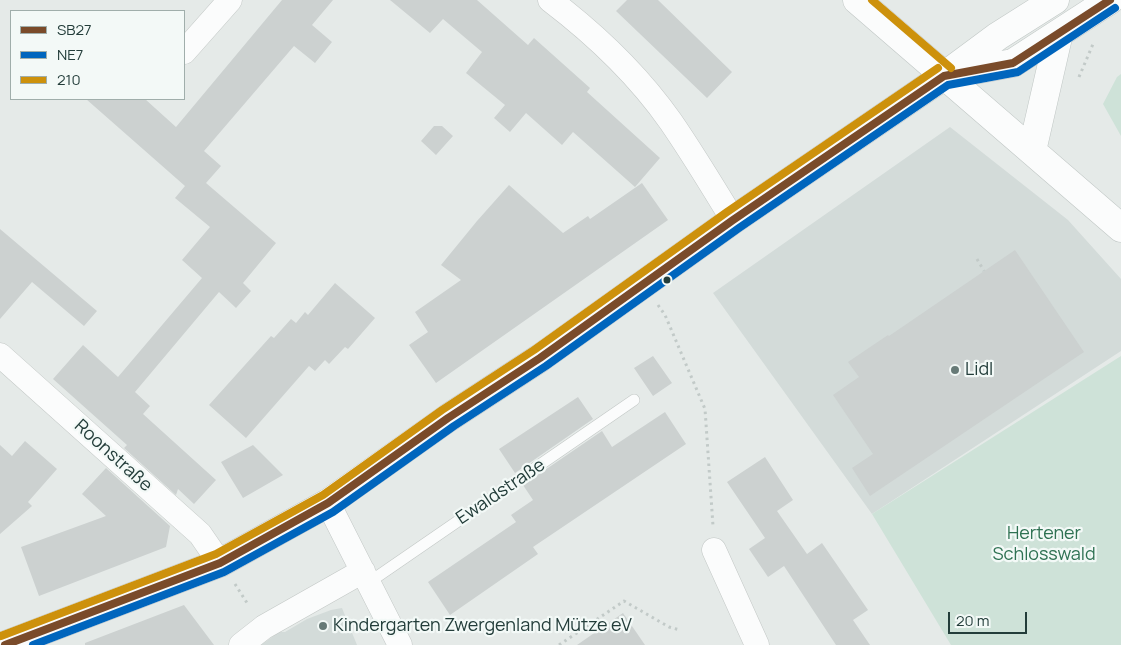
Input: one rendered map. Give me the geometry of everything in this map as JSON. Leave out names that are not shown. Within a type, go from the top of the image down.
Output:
[{"type":"main road","points":[[857,0],[1121,228]]},
{"type":"main road","points":[[5,645],[220,563],[328,503],[448,418],[540,358],[733,220],[944,76],[998,36],[1055,0]]},
{"type":"main road","points":[[944,76],[1013,62],[1110,0]]},
{"type":"main road","points":[[1032,151],[1059,33]]},
{"type":"street","points":[[185,51],[230,0]]},
{"type":"street","points":[[550,0],[602,43],[638,81],[671,122],[733,220]]},
{"type":"street","name":"Roonstraße","points":[[0,355],[200,534],[220,563]]},
{"type":"street","points":[[328,503],[400,645]]},
{"type":"street","points":[[714,550],[757,645]]},
{"type":"street","points":[[241,645],[264,627],[366,577]]},
{"type":"lane","name":"Ewaldstraße","points":[[366,577],[634,400]]},
{"type":"path","points":[[1077,81],[1092,45],[1100,40]]},
{"type":"path","points":[[976,259],[984,271]]},
{"type":"path","points":[[644,284],[665,316],[705,409],[714,550]]},
{"type":"path","points":[[220,563],[264,627]]},
{"type":"path","points":[[559,645],[624,601],[669,627],[680,630]]},
{"type":"shaded area","points":[[950,127],[1068,220],[1121,279],[1121,351],[872,514],[713,293]]},
{"type":"shaded area","name":"Kindergarten Zwergenland Mütze eV","points":[[342,608],[357,645],[261,645],[279,632],[285,632],[307,619]]},
{"type":"green space","points":[[1121,74],[1121,136],[1103,104],[1117,77]]},
{"type":"green space","name":"Hertener Schlosswald","points":[[1121,356],[1121,645],[951,645],[872,514]]},
{"type":"building","points":[[282,0],[333,0],[312,25],[332,42],[315,63],[294,46],[204,151],[221,166],[206,183],[276,243],[243,283],[251,291],[236,308],[219,292],[135,392],[150,406],[143,414],[216,480],[194,504],[178,489],[176,495],[124,448],[127,445],[53,379],[83,345],[118,377],[202,278],[182,260],[210,227],[175,198],[185,186],[87,100],[146,100],[176,127]]},
{"type":"building","points":[[390,0],[477,0],[528,45],[534,38],[590,88],[587,92],[660,158],[635,187],[573,132],[562,145],[526,113],[510,132],[494,118],[505,105],[466,73],[482,52],[443,19],[430,33]]},
{"type":"building","points":[[627,0],[658,0],[732,72],[707,98],[616,11]]},
{"type":"building","points":[[434,126],[442,126],[453,136],[436,155],[421,141]]},
{"type":"building","points":[[642,183],[668,220],[436,383],[409,345],[428,332],[415,312],[461,280],[441,265],[509,185],[563,233],[588,216],[590,219]]},
{"type":"building","points":[[0,229],[97,311],[84,326],[32,282],[0,319]]},
{"type":"building","name":"Lidl","points":[[1015,250],[1084,352],[870,496],[852,468],[873,454],[833,395],[859,377],[848,362]]},
{"type":"building","points":[[335,283],[375,318],[348,349],[345,347],[329,364],[325,360],[315,371],[309,366],[246,438],[209,405],[271,336],[274,338],[291,319],[296,323],[305,312],[308,315]]},
{"type":"building","points":[[653,356],[672,383],[653,396],[634,368]]},
{"type":"building","points":[[578,397],[593,419],[515,473],[499,449]]},
{"type":"building","points":[[665,412],[686,444],[533,547],[538,554],[450,615],[428,582],[516,522],[511,515],[533,500],[523,485],[602,431],[612,447]]},
{"type":"building","points":[[25,441],[57,469],[28,502],[32,506],[0,534],[0,445],[12,456]]},
{"type":"building","points":[[253,445],[283,475],[243,498],[221,462]]},
{"type":"building","points":[[765,457],[793,500],[777,511],[807,554],[822,543],[868,610],[853,620],[870,645],[836,645],[784,566],[768,577],[749,549],[765,538],[727,482]]},
{"type":"building","points":[[106,468],[170,526],[166,547],[39,596],[21,547],[106,516],[82,494]]},
{"type":"building","points":[[184,605],[214,645],[85,645],[85,643]]},
{"type":"building","points":[[623,613],[645,645],[577,645]]},
{"type":"transit line","name":"210","points":[[872,0],[951,68]]},
{"type":"transit line","name":"SB27","points":[[5,645],[220,563],[328,503],[448,418],[540,358],[733,220],[944,76],[1013,63],[1110,0]]},
{"type":"transit line","name":"NE7","points":[[33,645],[224,572],[333,512],[454,426],[546,366],[739,228],[948,85],[1018,72],[1115,8]]},
{"type":"transit line","name":"210","points":[[1,636],[216,554],[323,495],[442,410],[534,350],[727,212],[938,68]]},
{"type":"place","name":"Lidl","points":[[955,370]]},
{"type":"place","name":"Kindergarten Zwergenland Mütze eV","points":[[323,626]]}]
